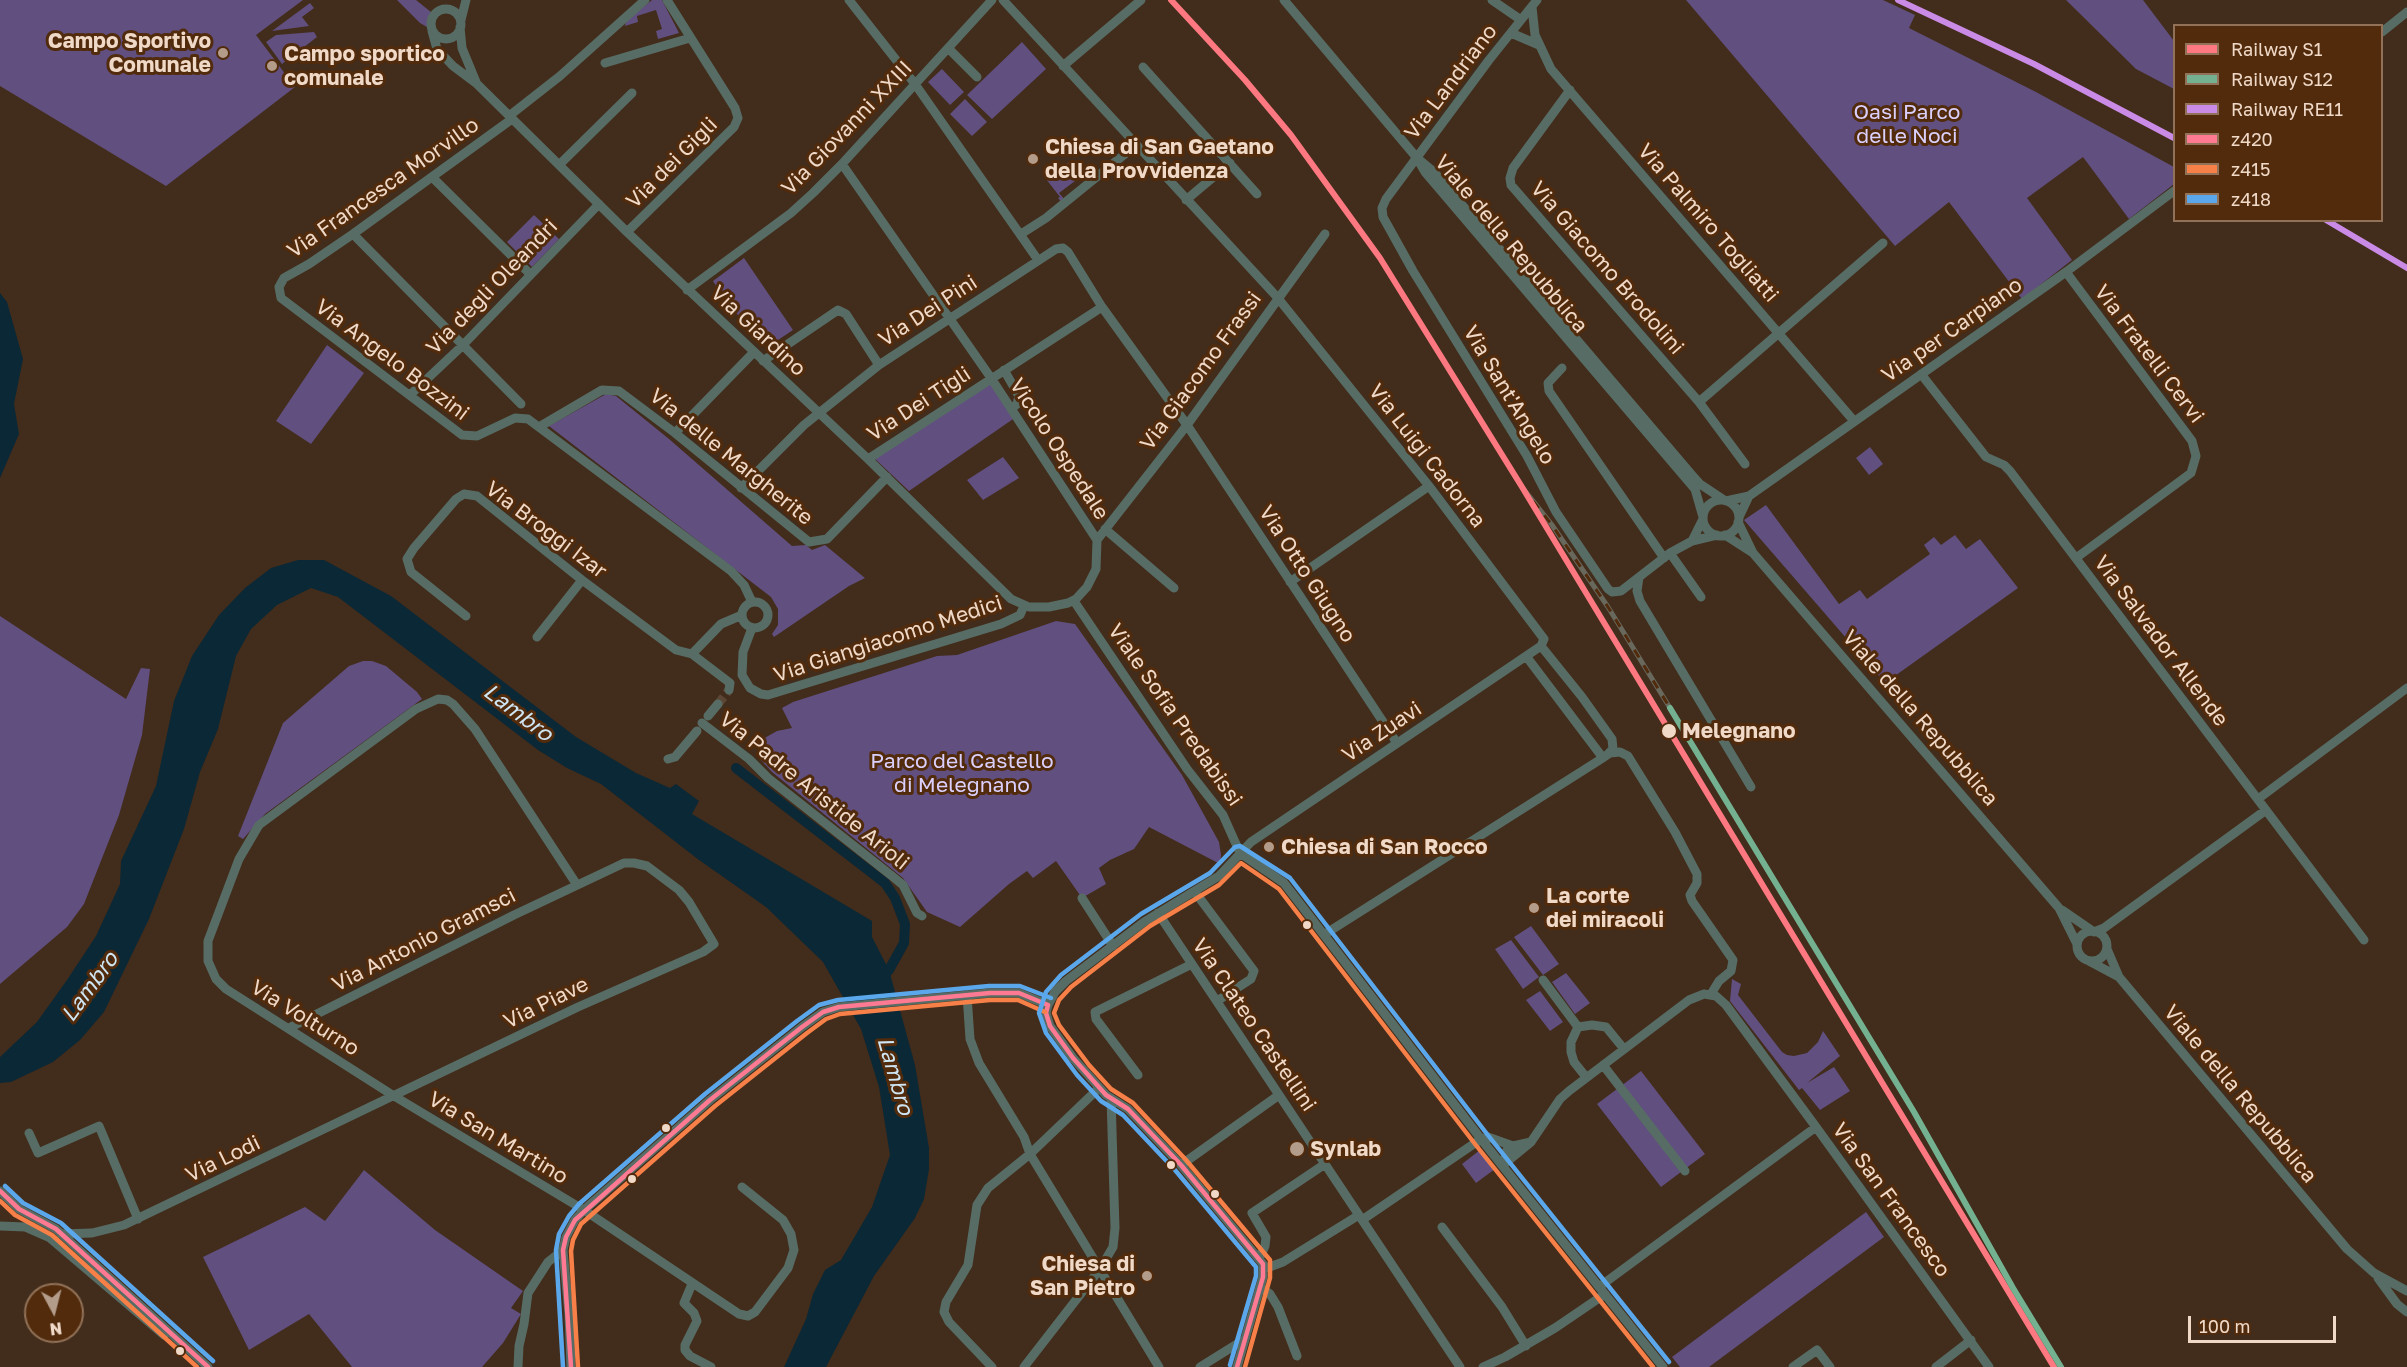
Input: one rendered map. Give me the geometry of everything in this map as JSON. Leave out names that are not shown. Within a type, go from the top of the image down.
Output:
[{"type":"street","points":[[436,12],[444,9],[453,11],[460,24],[457,33],[449,38],[439,38],[432,31],[432,21],[436,12],[443,0]]},
{"type":"street","name":"Via Giardino","points":[[466,0],[460,24],[462,48],[477,84]]},
{"type":"street","name":"Via Francesca Morvillo","points":[[279,290],[284,278],[306,267],[353,234],[511,118],[645,0]]},
{"type":"street","points":[[605,63],[690,38],[667,0]]},
{"type":"street","points":[[849,0],[915,84],[1038,260]]},
{"type":"street","name":"Via Giovanni XXIII","points":[[687,290],[791,213],[842,164],[992,0]]},
{"type":"street","name":"Via Luigi Cadorna","points":[[1003,0],[1277,297],[1429,486],[1541,633],[1543,643],[1613,742],[1612,751],[1602,758]]},
{"type":"street","points":[[1063,66],[1141,0]]},
{"type":"street","points":[[1282,0],[1417,158]]},
{"type":"street","points":[[1492,0],[1521,20]]},
{"type":"street","name":"Via Landriano","points":[[1382,208],[1386,199],[1534,3]]},
{"type":"street","name":"Via Palmiro Togliatti","points":[[1534,3],[1532,26],[1551,69],[1854,421]]},
{"type":"street","points":[[2383,31],[2407,12]]},
{"type":"street","name":"Via Giardino","points":[[432,31],[439,51],[457,69],[477,84],[687,290],[1020,604]]},
{"type":"street","points":[[1511,33],[1539,45]]},
{"type":"street","name":"Via dei Gigli","points":[[627,232],[734,127],[738,118],[735,108],[690,38]]},
{"type":"street","points":[[948,48],[976,77]]},
{"type":"street","points":[[1143,67],[1257,194]]},
{"type":"street","name":"Via Giacomo Brodolini","points":[[1570,90],[1513,168],[1510,178],[1511,185],[1699,402],[1745,464]]},
{"type":"street","points":[[559,165],[632,93]]},
{"type":"street","points":[[1022,234],[1046,218],[1136,145]]},
{"type":"street","name":"Viale della Repubblica","points":[[1417,158],[1442,181],[1700,484],[1735,507],[1753,553],[2060,908],[2102,936],[2119,977],[2347,1249],[2374,1273]]},
{"type":"street","name":"Viale della Repubblica","points":[[1417,158],[1425,172],[1695,489],[1709,531],[1753,553]]},
{"type":"street","name":"Vicolo Ospedale","points":[[842,164],[991,378],[1097,540]]},
{"type":"street","points":[[1186,200],[1230,164]]},
{"type":"street","points":[[432,177],[530,274]]},
{"type":"street","name":"Via per Carpiano","points":[[1725,501],[1749,496],[2066,272],[2173,192]]},
{"type":"street","name":"Via degli Oleandri","points":[[410,395],[462,346],[599,204]]},
{"type":"street","name":"Via Sant'Angelo","points":[[1382,208],[1383,217],[1391,235],[1527,456],[1556,512],[1608,589],[1615,592],[1635,580]]},
{"type":"street","points":[[353,234],[521,404]]},
{"type":"street","name":"Via Giacomo Frassi","points":[[1097,540],[1187,425],[1277,297],[1325,234]]},
{"type":"street","points":[[1699,402],[1883,243]]},
{"type":"street","name":"Via Dei Pini","points":[[741,488],[804,424],[879,365],[1038,260],[1056,249],[1063,248]]},
{"type":"street","name":"Via Otto Giugno","points":[[1063,248],[1187,425],[1397,743]]},
{"type":"street","name":"Via Fratelli Cervi","points":[[2066,272],[2192,441],[2196,460],[2192,473],[2076,558]]},
{"type":"street","name":"Via Angelo Bozzini","points":[[279,290],[285,303],[464,436],[480,435],[515,418],[528,420],[539,428]]},
{"type":"street","points":[[1011,409],[1017,405],[1019,396],[1004,370],[1102,306]]},
{"type":"street","points":[[763,361],[832,312],[841,311],[846,314],[879,365]]},
{"type":"street","points":[[675,433],[754,352]]},
{"type":"street","points":[[1562,368],[1550,380],[1547,386],[1549,391],[1667,555],[1701,597]]},
{"type":"street","name":"Via Dei Tigli","points":[[868,459],[1004,370]]},
{"type":"street","name":"Via Salvador Allende","points":[[1921,374],[1986,457],[2004,465],[2010,471],[2364,940]]},
{"type":"street","name":"Via delle Margherite","points":[[539,428],[600,391],[609,389],[621,392],[675,433],[807,542],[817,543],[827,539],[887,477]]},
{"type":"street","points":[[539,428],[735,575],[744,585],[752,602],[765,606],[769,618],[764,626],[752,628],[745,623],[742,615],[745,607],[752,602]]},
{"type":"street","points":[[1290,582],[1429,486]]},
{"type":"street","name":"Via Broggi Izar","points":[[466,616],[411,572],[407,560],[414,548],[456,499],[464,494],[477,496],[673,649],[692,654]]},
{"type":"street","name":"Via per Carpiano","points":[[1738,519],[1749,496]]},
{"type":"street","points":[[1692,541],[1709,504],[1725,501]]},
{"type":"street","points":[[1738,519],[1732,532],[1692,541],[1667,555],[1635,580],[1640,601],[1751,787]]},
{"type":"street","points":[[1105,530],[1174,588]]},
{"type":"street","points":[[1020,604],[1049,608],[1074,601],[1090,584],[1095,573],[1097,540]]},
{"type":"street","points":[[537,637],[582,580]]},
{"type":"street","name":"Viale Sofia Predabissi","points":[[1074,601],[1187,769],[1223,815],[1240,853]]},
{"type":"street","name":"Via Giangiacomo Medici","points":[[752,628],[743,652],[742,675],[750,688],[768,695],[1000,624],[1020,615],[1020,604]]},
{"type":"street","points":[[692,654],[721,624],[742,615]]},
{"type":"street","name":"Via Zuavi","points":[[1048,1005],[1055,992],[1066,981],[1158,913],[1220,876],[1255,839],[1543,643]]},
{"type":"street","name":"Via Padre Aristide Arioli","points":[[692,654],[730,683],[729,690]]},
{"type":"street","points":[[1526,656],[1602,758]]},
{"type":"street","points":[[2258,799],[2407,688]]},
{"type":"street","name":"Via Volturno","points":[[394,1096],[223,987],[214,976],[208,961],[208,940],[243,849],[259,825],[426,703],[441,699],[447,700],[458,709],[478,733],[576,885]]},
{"type":"street","name":"Via Padre Aristide Arioli","points":[[668,759],[675,757],[718,704]]},
{"type":"street","name":"Via Padre Aristide Arioli","points":[[702,723],[897,880],[909,894],[917,913],[922,916]]},
{"type":"street","points":[[1325,934],[1602,758],[1613,752],[1625,753],[1663,810],[1697,874],[1697,883],[1690,895],[1692,901],[1731,958],[1734,966],[1719,981],[1711,994]]},
{"type":"street","points":[[2077,944],[2085,933],[2094,932],[2120,918],[2266,810]]},
{"type":"street","points":[[1240,853],[1281,880],[1325,934],[1481,1139],[1663,1367]]},
{"type":"street","name":"Via Antonio Gramsci","points":[[289,1028],[624,863],[634,862],[647,866],[684,896],[714,944]]},
{"type":"street","points":[[1195,892],[1254,971],[1251,979],[1217,1001]]},
{"type":"street","points":[[1082,898],[1113,946]]},
{"type":"street","name":"Viale della Repubblica","points":[[2060,908],[2077,944],[2080,956],[2119,977]]},
{"type":"street","name":"Via Clateo Castellini","points":[[1158,913],[1460,1367]]},
{"type":"street","points":[[2089,961],[2098,959],[2120,918]]},
{"type":"street","name":"Via Piave","points":[[394,1096],[593,1000],[703,952],[714,944]]},
{"type":"street","points":[[1138,1076],[1096,1019],[1095,1012],[1192,964]]},
{"type":"street","points":[[1543,980],[1578,1028]]},
{"type":"street","points":[[571,1367],[563,1250],[568,1233],[584,1210],[710,1100],[802,1027],[823,1012],[836,1007],[1000,992],[1019,993],[1048,1005],[1047,1017],[1052,1029],[1073,1058],[1099,1088],[1128,1109],[1181,1165],[1262,1264]]},
{"type":"street","points":[[1503,1165],[1531,1142],[1563,1096],[1689,1000],[1700,995],[1711,994],[1724,1002],[1816,1127]]},
{"type":"street","points":[[967,995],[969,1035],[974,1053],[1023,1137],[1030,1154],[1160,1367]]},
{"type":"street","points":[[1578,1028],[1600,1025],[1613,1033],[1624,1049]]},
{"type":"street","points":[[1578,1028],[1571,1042],[1570,1052],[1574,1062],[1586,1077]]},
{"type":"street","points":[[1603,1065],[1685,1171]]},
{"type":"street","points":[[992,1367],[949,1322],[944,1312],[945,1305],[968,1265],[974,1215],[988,1188],[1030,1154],[1099,1088]]},
{"type":"street","points":[[1181,1165],[1280,1095]]},
{"type":"street","name":"Via San Martino","points":[[394,1096],[584,1210],[692,1284],[740,1314],[748,1316],[755,1312],[788,1268],[794,1247],[791,1234],[783,1220],[742,1187]]},
{"type":"street","name":"Via Lodi","points":[[61,1234],[100,1232],[138,1218],[394,1096]]},
{"type":"street","points":[[1024,1367],[1100,1269],[1112,1250],[1115,1228],[1111,1098]]},
{"type":"street","points":[[29,1133],[38,1153],[99,1126],[138,1218]]},
{"type":"street","name":"Via San Francesco","points":[[1483,1367],[1526,1346],[1602,1291],[1816,1127],[1989,1367]]},
{"type":"street","points":[[1262,1264],[1279,1264],[1361,1218],[1481,1139],[1488,1137],[1513,1146]]},
{"type":"street","points":[[1503,1165],[1507,1150],[1513,1146],[1531,1142]]},
{"type":"street","points":[[1237,1367],[1260,1287],[1266,1237],[1252,1213],[1325,1164]]},
{"type":"street","points":[[0,1191],[19,1209],[47,1223],[61,1234],[207,1367]]},
{"type":"street","points":[[0,1226],[28,1228],[50,1238],[135,1311],[207,1367]]},
{"type":"street","points":[[1442,1227],[1502,1307],[1526,1346]]},
{"type":"street","points":[[518,1367],[528,1293],[542,1269],[563,1250]]},
{"type":"street","points":[[2374,1273],[2407,1292]]},
{"type":"street","points":[[2374,1273],[2407,1312]]},
{"type":"street","points":[[692,1284],[684,1303],[694,1313],[697,1321],[685,1347],[690,1356],[711,1367]]},
{"type":"street","points":[[1260,1287],[1270,1294],[1278,1307],[1297,1356]]},
{"type":"street","points":[[2390,1294],[2407,1303]]},
{"type":"street","points":[[1200,1367],[1245,1339]]},
{"type":"street","points":[[1936,1367],[1971,1340]]},
{"type":"street","points":[[1794,1367],[1817,1350],[1830,1367]]},
{"type":"green space","points":[[0,0],[303,0],[256,35],[295,87],[166,186],[0,86]]},
{"type":"green space","points":[[397,0],[416,0],[431,12],[427,27],[420,23]]},
{"type":"green space","points":[[652,0],[662,0],[679,33],[658,39],[656,31],[662,29],[656,10],[637,16],[638,22],[625,26],[626,21]]},
{"type":"green space","name":"Oasi Parco delle Noci","points":[[1686,0],[1883,0],[1915,15],[1909,28],[2036,92],[2173,166],[2173,185],[2129,219],[2083,157],[2027,198],[2072,260],[2022,299],[1949,202],[1895,246]]},
{"type":"green space","points":[[2066,0],[2143,0],[2173,40],[2173,88],[2136,69]]},
{"type":"green space","points":[[310,3],[314,8],[302,17],[309,26],[272,31]]},
{"type":"green space","points":[[314,32],[317,37],[282,64],[266,42],[276,35]]},
{"type":"green space","points":[[1022,42],[1046,69],[992,119],[967,95]]},
{"type":"green space","points":[[942,69],[964,92],[950,105],[928,82]]},
{"type":"green space","points":[[965,99],[987,122],[972,136],[950,114]]},
{"type":"green space","points":[[1072,160],[1083,175],[1059,193],[1065,200],[1062,203],[1046,179]]},
{"type":"green space","points":[[534,215],[559,239],[532,267],[507,242]]},
{"type":"green space","points":[[744,258],[793,330],[769,346],[729,306],[713,281]]},
{"type":"green space","points":[[327,345],[364,373],[311,444],[276,421]]},
{"type":"green space","points":[[991,378],[1016,417],[909,491],[872,456]]},
{"type":"green space","points":[[606,394],[616,396],[669,439],[792,546],[806,545],[812,550],[825,545],[865,578],[849,586],[774,637],[772,634],[778,625],[778,609],[771,597],[549,426]]},
{"type":"green space","points":[[1870,447],[1883,464],[1869,475],[1856,458]]},
{"type":"green space","points":[[1003,457],[1019,478],[983,500],[967,480]]},
{"type":"green space","points":[[1766,505],[1839,604],[1860,590],[1867,599],[1930,554],[1924,545],[1934,537],[1941,545],[1955,535],[1966,549],[1980,539],[2018,588],[1885,683],[1744,520]]},
{"type":"green space","points":[[0,616],[126,699],[141,668],[150,669],[142,735],[119,815],[84,904],[67,927],[0,984]]},
{"type":"green space","name":"Parco del Castello di Melegnano","points":[[1056,621],[1075,624],[1182,775],[1219,842],[1220,864],[1149,827],[1134,849],[1099,868],[1106,884],[1082,898],[1056,861],[1033,878],[1027,871],[960,927],[927,912],[903,878],[772,772],[760,759],[761,740],[777,731],[792,728],[782,708],[793,702],[937,656],[957,655]]},
{"type":"green space","points":[[363,661],[372,661],[386,666],[422,699],[265,814],[243,839],[238,836],[283,723],[349,666]]},
{"type":"green space","points":[[1531,926],[1559,964],[1543,975],[1514,937]]},
{"type":"green space","points":[[1511,940],[1539,977],[1523,989],[1495,949]]},
{"type":"green space","points":[[1566,973],[1590,1003],[1575,1014],[1552,982]]},
{"type":"green space","points":[[1732,979],[1741,984],[1738,995],[1782,1052],[1787,1055],[1807,1053],[1818,1042],[1823,1031],[1840,1056],[1807,1083],[1834,1067],[1850,1091],[1820,1110],[1802,1088],[1799,1090],[1730,1001]]},
{"type":"green space","points":[[1540,991],[1563,1022],[1550,1031],[1526,1000]]},
{"type":"green space","points":[[1641,1071],[1705,1154],[1661,1187],[1597,1104]]},
{"type":"green space","points":[[1480,1150],[1495,1169],[1476,1183],[1462,1164]]},
{"type":"green space","points":[[364,1170],[435,1230],[523,1291],[511,1308],[521,1314],[503,1343],[482,1367],[352,1367],[309,1314],[249,1350],[203,1257],[305,1207],[325,1221]]},
{"type":"green space","points":[[1866,1212],[1884,1237],[1709,1367],[1680,1367],[1672,1357]]},
{"type":"water","points":[[0,293],[7,302],[23,359],[14,404],[19,434],[0,478]]},
{"type":"water","name":"Lambro","points":[[298,560],[324,560],[391,596],[576,737],[636,773],[670,788],[676,784],[699,801],[692,814],[872,921],[872,937],[889,970],[915,1065],[929,1148],[929,1169],[924,1199],[915,1218],[874,1276],[826,1367],[784,1367],[825,1270],[841,1260],[872,1207],[890,1155],[879,1087],[861,1029],[823,962],[766,907],[699,860],[601,784],[567,768],[538,750],[338,597],[311,588],[277,605],[251,629],[236,656],[218,729],[200,772],[184,829],[149,919],[104,1012],[80,1040],[53,1062],[11,1082],[0,1083],[0,1057],[37,1022],[67,980],[96,936],[120,884],[121,861],[156,786],[174,701],[192,656],[219,615],[245,588],[271,568]]},
{"type":"waterway","points":[[736,768],[885,883],[895,898],[905,924],[904,943],[889,970],[881,979]]},
{"type":"tunnel","points":[[718,704],[729,690]]},
{"type":"railway","points":[[1522,487],[1552,525],[1608,607],[1670,708]]},
{"type":"rail line","name":"S1","points":[[1171,0],[1245,80],[1291,135],[1380,258],[1522,487],[2054,1367]]},
{"type":"rail line","name":"RE11","points":[[1898,0],[2034,64],[2173,137]]},
{"type":"rail line","name":"RE11","points":[[2329,222],[2407,268]]},
{"type":"rail line","name":"S12","points":[[1670,708],[1914,1112],[2013,1288],[2061,1367]]},
{"type":"transit line","name":"z418","points":[[1230,1365],[1256,1276],[1256,1267],[1175,1170],[1123,1115],[1101,1101],[1077,1075],[1046,1033],[1039,1013],[1046,992],[1061,975],[1141,914],[1210,873],[1235,847],[1240,846],[1290,878],[1487,1134],[1669,1362]]},
{"type":"transit line","name":"z415","points":[[1245,1367],[1270,1278],[1270,1260],[1186,1160],[1133,1103],[1111,1089],[1089,1065],[1059,1025],[1054,1013],[1059,1000],[1071,987],[1150,926],[1219,885],[1241,863],[1279,889],[1475,1144],[1653,1367]]},
{"type":"transit line","name":"z418","points":[[563,1367],[556,1250],[559,1234],[569,1216],[579,1204],[705,1094],[797,1021],[819,1005],[838,1000],[989,986],[1020,986],[1051,998]]},
{"type":"transit line","name":"z420","points":[[571,1367],[563,1250],[566,1237],[575,1220],[710,1100],[802,1027],[823,1012],[839,1007],[990,993],[1019,993],[1048,1005]]},
{"type":"transit line","name":"z415","points":[[578,1367],[571,1251],[573,1240],[581,1224],[715,1106],[807,1033],[826,1019],[840,1014],[990,1000],[1018,1000],[1045,1012]]},
{"type":"transit line","name":"z420","points":[[1048,1005],[1046,1013],[1050,1026],[1073,1058],[1106,1095],[1128,1109],[1181,1165],[1263,1264],[1263,1277],[1237,1367]]},
{"type":"transit line","name":"z418","points":[[5,1186],[23,1203],[61,1223],[213,1361]]},
{"type":"transit line","name":"z420","points":[[0,1191],[19,1209],[56,1229],[208,1367]]},
{"type":"transit line","name":"z415","points":[[0,1201],[15,1215],[52,1235],[197,1367]]},
{"type":"place","name":"Campo Sportivo Comunale","points":[[223,53]]},
{"type":"place","name":"Campo sportico comunale","points":[[272,66]]},
{"type":"place","name":"Chiesa di San Gaetano della Provvidenza","points":[[1033,159]]},
{"type":"place","name":"Melegnano","points":[[1669,731]]},
{"type":"place","name":"Chiesa di San Rocco","points":[[1269,847]]},
{"type":"place","name":"La corte dei miracoli","points":[[1534,908]]},
{"type":"place","name":"Synlab","points":[[1297,1149]]},
{"type":"place","name":"Chiesa di San Pietro","points":[[1147,1276]]}]
